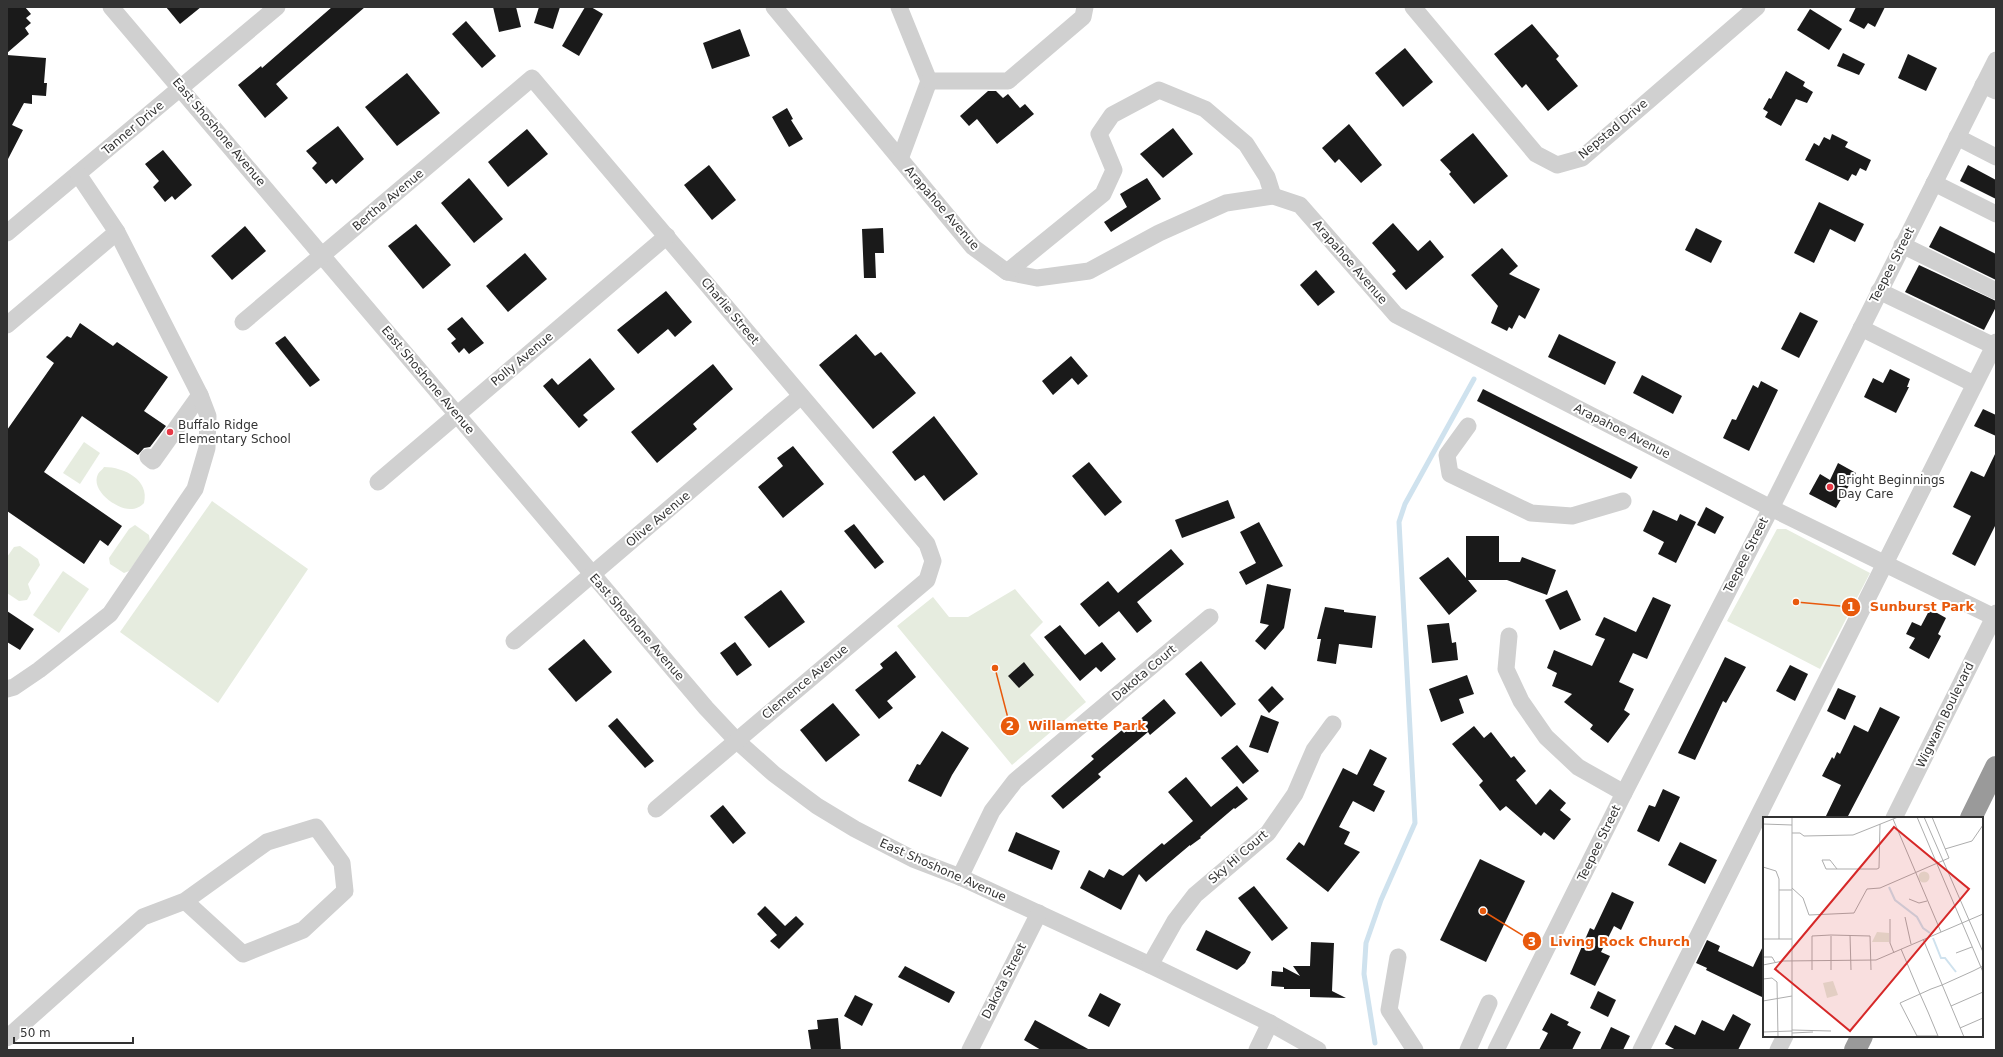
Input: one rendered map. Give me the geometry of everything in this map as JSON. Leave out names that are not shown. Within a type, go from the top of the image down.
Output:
[{"type":"highway","points":[[1971,817],[1996,767]]},
{"type":"highway","points":[[1855,1050],[1862,1037]]},
{"type":"street","name":"East Shoshone Avenue","points":[[112,7],[706,708],[736,740],[780,779],[817,806],[849,826],[913,859],[960,877],[1150,965],[1270,1023],[1318,1050]]},
{"type":"street","name":"Tanner Drive","points":[[7,233],[277,7]]},
{"type":"street","name":"Arapahoe Avenue","points":[[774,7],[973,247],[1007,272],[1037,278],[1089,271],[1159,233],[1226,203],[1273,196],[1300,205],[1396,315],[1771,508],[1885,565],[1995,616]]},
{"type":"street","points":[[899,7],[929,81],[900,158]]},
{"type":"street","points":[[929,81],[1008,80],[1083,17],[1085,7]]},
{"type":"street","name":"Nepstad Drive","points":[[1413,7],[1536,154],[1557,165],[1582,158],[1757,7]]},
{"type":"street","name":"Teepee Street","points":[[1496,1050],[1624,793],[1771,508],[1957,137],[1990,88],[1996,60]]},
{"type":"street","name":"Charlie Street","points":[[532,78],[927,544]]},
{"type":"street","name":"Bertha Avenue","points":[[243,322],[532,78]]},
{"type":"street","points":[[1007,272],[1103,194],[1114,170],[1099,134],[1112,115],[1159,90],[1205,109],[1246,144],[1267,177],[1273,196]]},
{"type":"street","points":[[1957,137],[1996,157]]},
{"type":"street","points":[[7,689],[14,687],[39,670],[110,614],[195,489],[207,448],[208,416],[200,395],[117,232],[78,174]]},
{"type":"street","points":[[1934,183],[1996,214]]},
{"type":"street","points":[[7,325],[117,232]]},
{"type":"street","name":"Polly Avenue","points":[[378,482],[667,236]]},
{"type":"street","points":[[1902,245],[1996,290]]},
{"type":"street","points":[[1641,1050],[1995,344],[1879,291]]},
{"type":"street","points":[[1861,328],[1974,384]]},
{"type":"street","points":[[148,457],[154,461],[200,395]]},
{"type":"street","name":"Olive Avenue","points":[[514,641],[801,396]]},
{"type":"street","points":[[1468,426],[1447,455],[1450,474],[1531,513],[1572,516],[1623,501]]},
{"type":"street","name":"Clemence Avenue","points":[[656,808],[926,580],[933,562],[927,544]]},
{"type":"street","name":"Wigwam Boulevard","points":[[1894,817],[1995,616]]},
{"type":"street","name":"Dakota Court","points":[[960,877],[992,811],[1015,781],[1210,617]]},
{"type":"street","points":[[1509,636],[1506,669],[1521,701],[1546,737],[1578,767],[1624,793]]},
{"type":"street","name":"Sky Hi Court","points":[[1150,965],[1175,921],[1195,895],[1268,833],[1295,794],[1314,750],[1333,724]]},
{"type":"street","points":[[7,1038],[143,917],[185,901],[267,842],[316,827],[342,864],[345,891],[303,930],[243,954],[185,901]]},
{"type":"street","name":"Dakota Street","points":[[970,1050],[1039,913]]},
{"type":"street","points":[[1398,956],[1389,1010],[1415,1050]]},
{"type":"street","points":[[1468,1050],[1489,1003]]},
{"type":"street","points":[[1257,1050],[1270,1023]]},
{"type":"street","points":[[1778,1050],[1784,1037]]},
{"type":"shaded area","points":[[84,442],[100,453],[80,484],[63,473]]},
{"type":"shaded area","points":[[104,467],[120,469],[134,476],[143,488],[145,495],[144,503],[138,508],[130,509],[118,506],[106,498],[98,486],[97,480],[98,474]]},
{"type":"shaded area","points":[[212,501],[308,569],[218,703],[120,632]]},
{"type":"shaded area","points":[[135,525],[149,535],[150,542],[129,571],[124,573],[110,564],[109,558],[129,529]]},
{"type":"shaded area","points":[[1777,529],[1786,529],[1870,573],[1820,669],[1727,621]]},
{"type":"shaded area","points":[[20,546],[38,559],[40,565],[28,584],[31,593],[27,600],[19,601],[7,593],[7,557],[14,547]]},
{"type":"shaded area","points":[[63,571],[89,589],[59,633],[33,615]]},
{"type":"shaded area","points":[[1015,589],[1043,622],[1030,635],[1086,702],[1012,765],[897,626],[933,597],[949,617],[968,617]]},
{"type":"building","points":[[7,7],[25,7],[31,14],[26,18],[31,23],[25,28],[29,34],[7,53]]},
{"type":"building","points":[[166,7],[201,7],[180,24]]},
{"type":"building","points":[[332,7],[365,7],[276,84],[288,98],[265,118],[238,85],[261,66],[262,68]]},
{"type":"building","points":[[493,7],[516,7],[521,27],[499,32]]},
{"type":"building","points":[[539,7],[560,7],[553,29],[534,23]]},
{"type":"building","points":[[585,7],[591,7],[603,14],[579,56],[562,46]]},
{"type":"building","points":[[1856,7],[1885,7],[1875,27],[1868,23],[1864,29],[1849,21]]},
{"type":"building","points":[[1810,9],[1842,29],[1829,50],[1797,30]]},
{"type":"building","points":[[466,21],[496,56],[482,68],[452,34]]},
{"type":"building","points":[[1532,24],[1559,56],[1556,59],[1578,86],[1548,111],[1526,84],[1522,88],[1494,54]]},
{"type":"building","points":[[740,29],[750,56],[712,69],[703,43]]},
{"type":"building","points":[[1405,48],[1433,82],[1403,107],[1375,73]]},
{"type":"building","points":[[1843,53],[1865,64],[1859,75],[1837,66]]},
{"type":"building","points":[[1908,54],[1937,68],[1926,91],[1898,78]]},
{"type":"building","points":[[7,55],[46,58],[44,83],[47,83],[46,96],[32,95],[32,104],[24,103],[12,125],[23,130],[7,161]]},
{"type":"building","points":[[1786,71],[1805,82],[1803,86],[1813,92],[1807,103],[1796,99],[1781,126],[1765,117],[1768,112],[1763,109],[1769,98],[1771,99]]},
{"type":"building","points":[[407,73],[440,113],[397,146],[365,107]]},
{"type":"building","points":[[988,91],[996,91],[1003,98],[1008,94],[1020,108],[1025,104],[1034,114],[997,144],[977,119],[969,126],[960,116]]},
{"type":"building","points":[[787,108],[793,119],[791,120],[803,139],[789,147],[772,117]]},
{"type":"building","points":[[1349,124],[1382,165],[1361,183],[1339,159],[1335,163],[1322,148]]},
{"type":"building","points":[[338,126],[364,159],[336,184],[332,179],[326,184],[312,168],[317,163],[306,151]]},
{"type":"building","points":[[1173,128],[1193,154],[1163,178],[1140,154]]},
{"type":"building","points":[[527,129],[548,154],[508,187],[488,162]]},
{"type":"building","points":[[1473,133],[1508,176],[1474,204],[1449,174],[1451,172],[1440,160]]},
{"type":"building","points":[[1832,134],[1848,142],[1845,147],[1871,160],[1866,171],[1860,168],[1856,176],[1852,174],[1848,181],[1805,160],[1814,143],[1819,146],[1824,137],[1830,140]]},
{"type":"building","points":[[163,150],[192,185],[175,200],[172,196],[165,202],[153,187],[159,181],[145,164]]},
{"type":"building","points":[[709,165],[736,200],[712,220],[684,185]]},
{"type":"building","points":[[1968,165],[1996,180],[1996,199],[1960,181]]},
{"type":"building","points":[[469,178],[503,219],[474,243],[441,203]]},
{"type":"building","points":[[1147,178],[1161,199],[1111,232],[1104,222],[1127,207],[1120,194]]},
{"type":"building","points":[[1819,202],[1864,224],[1855,242],[1830,229],[1814,263],[1794,253]]},
{"type":"building","points":[[1393,223],[1418,251],[1430,240],[1444,257],[1406,290],[1392,274],[1396,271],[1372,243]]},
{"type":"building","points":[[416,224],[451,265],[423,289],[388,246]]},
{"type":"building","points":[[245,226],[266,251],[232,280],[211,256]]},
{"type":"building","points":[[1940,226],[1996,254],[1996,280],[1929,247]]},
{"type":"building","points":[[883,228],[884,253],[875,253],[876,278],[864,278],[862,229]]},
{"type":"building","points":[[1696,228],[1722,241],[1711,263],[1685,250]]},
{"type":"building","points":[[1502,248],[1518,266],[1509,274],[1540,289],[1525,319],[1519,315],[1512,329],[1509,327],[1507,331],[1491,323],[1498,306],[1471,275]]},
{"type":"building","points":[[525,253],[547,279],[508,312],[486,286]]},
{"type":"building","points":[[1919,265],[1996,301],[1996,307],[1984,330],[1905,292]]},
{"type":"building","points":[[1316,270],[1335,292],[1318,306],[1300,285]]},
{"type":"building","points":[[666,291],[692,322],[675,337],[668,329],[638,354],[617,330]]},
{"type":"building","points":[[1800,312],[1818,321],[1799,358],[1781,349]]},
{"type":"building","points":[[462,317],[484,343],[469,354],[464,348],[459,353],[451,343],[456,339],[447,329]]},
{"type":"building","points":[[80,323],[113,346],[117,342],[168,377],[144,411],[166,426],[150,447],[144,448],[138,455],[82,416],[44,472],[122,526],[108,546],[100,540],[84,564],[7,511],[7,430],[54,363],[46,357],[67,336],[71,338]]},
{"type":"building","points":[[856,334],[875,356],[881,352],[916,393],[873,429],[819,365]]},
{"type":"building","points":[[1559,334],[1616,362],[1605,385],[1548,357]]},
{"type":"building","points":[[285,336],[320,380],[310,387],[275,343]]},
{"type":"building","points":[[1071,356],[1088,376],[1078,385],[1072,378],[1053,395],[1042,381]]},
{"type":"building","points":[[590,358],[615,389],[583,415],[588,420],[579,428],[543,386],[552,378],[558,385]]},
{"type":"building","points":[[713,364],[733,389],[693,424],[697,429],[657,463],[631,432]]},
{"type":"building","points":[[1890,369],[1910,379],[1907,387],[1909,387],[1896,413],[1864,397],[1873,378],[1883,383]]},
{"type":"building","points":[[1642,375],[1682,396],[1673,414],[1633,393]]},
{"type":"building","points":[[1761,381],[1778,390],[1749,451],[1723,438],[1732,419],[1736,420],[1753,385],[1758,388]]},
{"type":"building","points":[[1483,389],[1638,467],[1631,479],[1477,401]]},
{"type":"building","points":[[1983,409],[1996,415],[1996,436],[1974,426]]},
{"type":"building","points":[[934,416],[978,474],[944,501],[924,475],[915,481],[892,452]]},
{"type":"building","points":[[793,446],[824,484],[783,518],[758,487],[783,466],[777,458]]},
{"type":"building","points":[[1996,452],[1996,524],[1975,566],[1952,554],[1971,516],[1953,507],[1971,471],[1984,477]]},
{"type":"building","points":[[1089,462],[1122,502],[1105,516],[1072,476]]},
{"type":"building","name":"Bright Beginnings Day Care","points":[[1838,463],[1856,473],[1836,508],[1809,494],[1820,474],[1830,480]]},
{"type":"building","points":[[1228,500],[1235,518],[1182,538],[1175,520]]},
{"type":"building","points":[[1706,507],[1724,517],[1715,534],[1697,525]]},
{"type":"building","points":[[1653,510],[1677,521],[1680,514],[1696,522],[1676,563],[1658,554],[1664,542],[1643,531]]},
{"type":"building","points":[[1259,522],[1283,566],[1246,585],[1239,572],[1256,563],[1240,532]]},
{"type":"building","points":[[854,524],[884,562],[875,569],[844,531]]},
{"type":"building","points":[[1466,536],[1499,536],[1499,562],[1520,562],[1522,557],[1556,570],[1547,595],[1507,580],[1468,580],[1477,591],[1449,615],[1419,578],[1448,557],[1466,578]]},
{"type":"building","points":[[1171,549],[1184,564],[1137,602],[1152,621],[1137,633],[1119,611],[1099,627],[1080,604],[1108,581],[1118,593]]},
{"type":"building","points":[[1267,584],[1291,589],[1284,628],[1265,650],[1255,641],[1269,625],[1260,623]]},
{"type":"building","points":[[781,590],[805,622],[769,648],[744,617]]},
{"type":"building","points":[[1567,590],[1581,620],[1560,630],[1545,600]]},
{"type":"building","points":[[1653,597],[1671,605],[1647,659],[1633,653],[1619,682],[1634,689],[1624,710],[1630,714],[1608,743],[1590,729],[1593,725],[1564,702],[1572,694],[1552,686],[1557,673],[1547,668],[1554,650],[1592,666],[1605,639],[1595,635],[1604,617],[1636,632]]},
{"type":"building","points":[[1325,607],[1344,610],[1344,612],[1376,616],[1372,648],[1339,644],[1336,664],[1317,661],[1321,639],[1317,639]]},
{"type":"building","points":[[1930,609],[1946,618],[1938,634],[1941,636],[1929,659],[1909,648],[1915,638],[1906,634],[1912,622],[1921,626]]},
{"type":"building","points":[[7,611],[34,629],[20,650],[7,642]]},
{"type":"building","points":[[1449,623],[1452,643],[1456,642],[1458,660],[1432,663],[1427,625]]},
{"type":"building","points":[[1060,625],[1085,655],[1102,642],[1116,659],[1101,672],[1096,667],[1080,681],[1044,637]]},
{"type":"building","points":[[584,639],[612,672],[576,702],[548,669]]},
{"type":"building","points":[[735,642],[752,665],[737,676],[720,653]]},
{"type":"building","points":[[896,651],[916,677],[887,701],[893,708],[879,719],[855,690],[883,668],[880,664]]},
{"type":"building","points":[[1725,657],[1746,667],[1726,703],[1723,701],[1695,760],[1678,753]]},
{"type":"building","points":[[1201,661],[1236,704],[1221,717],[1185,674]]},
{"type":"building","points":[[1024,662],[1034,675],[1019,688],[1008,676]]},
{"type":"building","points":[[1790,665],[1808,674],[1795,701],[1776,691]]},
{"type":"building","points":[[1467,675],[1474,694],[1459,699],[1464,713],[1441,722],[1429,689]]},
{"type":"building","points":[[1272,686],[1284,699],[1269,713],[1258,700]]},
{"type":"building","points":[[1838,688],[1856,696],[1845,720],[1827,711]]},
{"type":"building","points":[[1164,699],[1176,713],[1150,735],[1148,732],[1098,774],[1101,777],[1063,809],[1051,796],[1094,759],[1091,756],[1122,730],[1124,733]]},
{"type":"building","points":[[833,703],[860,735],[826,762],[800,730]]},
{"type":"building","points":[[1880,707],[1900,717],[1848,817],[1825,817],[1841,785],[1822,776],[1832,757],[1834,759],[1837,752],[1840,754],[1854,725],[1868,732]]},
{"type":"building","points":[[1261,715],[1279,722],[1268,753],[1249,747]]},
{"type":"building","points":[[617,718],[654,761],[645,768],[608,726]]},
{"type":"building","points":[[1474,726],[1484,738],[1491,732],[1511,758],[1514,756],[1526,771],[1516,780],[1536,805],[1550,789],[1566,803],[1560,810],[1571,819],[1554,840],[1544,832],[1541,836],[1506,806],[1500,811],[1479,785],[1483,781],[1452,744]]},
{"type":"building","points":[[942,731],[969,748],[952,775],[941,797],[908,781],[917,764],[920,765]]},
{"type":"building","points":[[1237,745],[1259,771],[1243,784],[1221,758]]},
{"type":"building","points":[[1370,749],[1387,758],[1373,785],[1385,791],[1374,812],[1353,801],[1339,827],[1350,832],[1344,844],[1360,852],[1328,892],[1286,859],[1299,842],[1304,846],[1343,768],[1357,775]]},
{"type":"building","points":[[1186,777],[1211,807],[1237,786],[1248,799],[1235,809],[1234,808],[1200,837],[1201,838],[1190,845],[1146,882],[1139,874],[1121,910],[1080,888],[1089,870],[1104,878],[1109,869],[1123,876],[1162,843],[1164,845],[1193,821],[1168,792]]},
{"type":"building","points":[[1663,789],[1680,797],[1659,842],[1637,831],[1649,805],[1655,807]]},
{"type":"building","points":[[723,805],[746,833],[733,844],[710,816]]},
{"type":"building","points":[[1016,832],[1060,851],[1052,870],[1008,851]]},
{"type":"building","points":[[1680,842],[1717,860],[1705,884],[1668,865]]},
{"type":"building","points":[[1480,859],[1525,881],[1486,962],[1440,940]]},
{"type":"building","points":[[1254,886],[1288,928],[1272,941],[1238,898]]},
{"type":"building","points":[[1612,892],[1634,902],[1621,930],[1614,926],[1601,952],[1610,956],[1595,986],[1570,974],[1590,928],[1594,930]]},
{"type":"building","points":[[765,906],[785,926],[796,916],[804,924],[779,949],[770,941],[777,935],[757,914]]},
{"type":"building","points":[[1206,930],[1251,952],[1245,963],[1237,970],[1196,950]]},
{"type":"building","points":[[1707,940],[1720,946],[1718,951],[1753,967],[1763,946],[1763,998],[1706,970],[1707,968],[1696,963]]},
{"type":"building","points":[[1311,942],[1334,943],[1332,991],[1346,998],[1310,997],[1310,989],[1284,989],[1284,987],[1271,986],[1272,971],[1283,972],[1283,967],[1300,976],[1293,966],[1310,966]]},
{"type":"building","points":[[905,966],[955,992],[949,1003],[898,977]]},
{"type":"building","points":[[1598,991],[1616,1000],[1608,1017],[1590,1008]]},
{"type":"building","points":[[1100,993],[1121,1004],[1109,1027],[1088,1016]]},
{"type":"building","points":[[855,995],[873,1004],[862,1026],[844,1016]]},
{"type":"building","points":[[1551,1013],[1569,1022],[1567,1025],[1581,1032],[1572,1050],[1539,1050],[1548,1033],[1542,1030]]},
{"type":"building","points":[[1733,1014],[1751,1024],[1738,1050],[1676,1050],[1665,1044],[1675,1025],[1695,1035],[1702,1020],[1724,1031]]},
{"type":"building","points":[[838,1018],[841,1050],[811,1050],[808,1030],[818,1029],[817,1020]]},
{"type":"building","points":[[1035,1020],[1090,1050],[1041,1050],[1024,1040]]},
{"type":"building","points":[[1611,1027],[1630,1036],[1623,1050],[1600,1050]]},
{"type":"waterway","points":[[1375,1043],[1364,974],[1366,943],[1381,900],[1415,823],[1399,522],[1405,504],[1474,379]]},
{"type":"place","name":"Buffalo Ridge Elementary School","points":[[170,432]]},
{"type":"place","name":"Bright Beginnings Day Care","points":[[1830,487]]},
{"type":"place","name":"Sunburst Park","points":[[1796,602]]},
{"type":"place","name":"Willamette Park","points":[[995,668]]},
{"type":"place","name":"Living Rock Church","points":[[1483,911]]}]
